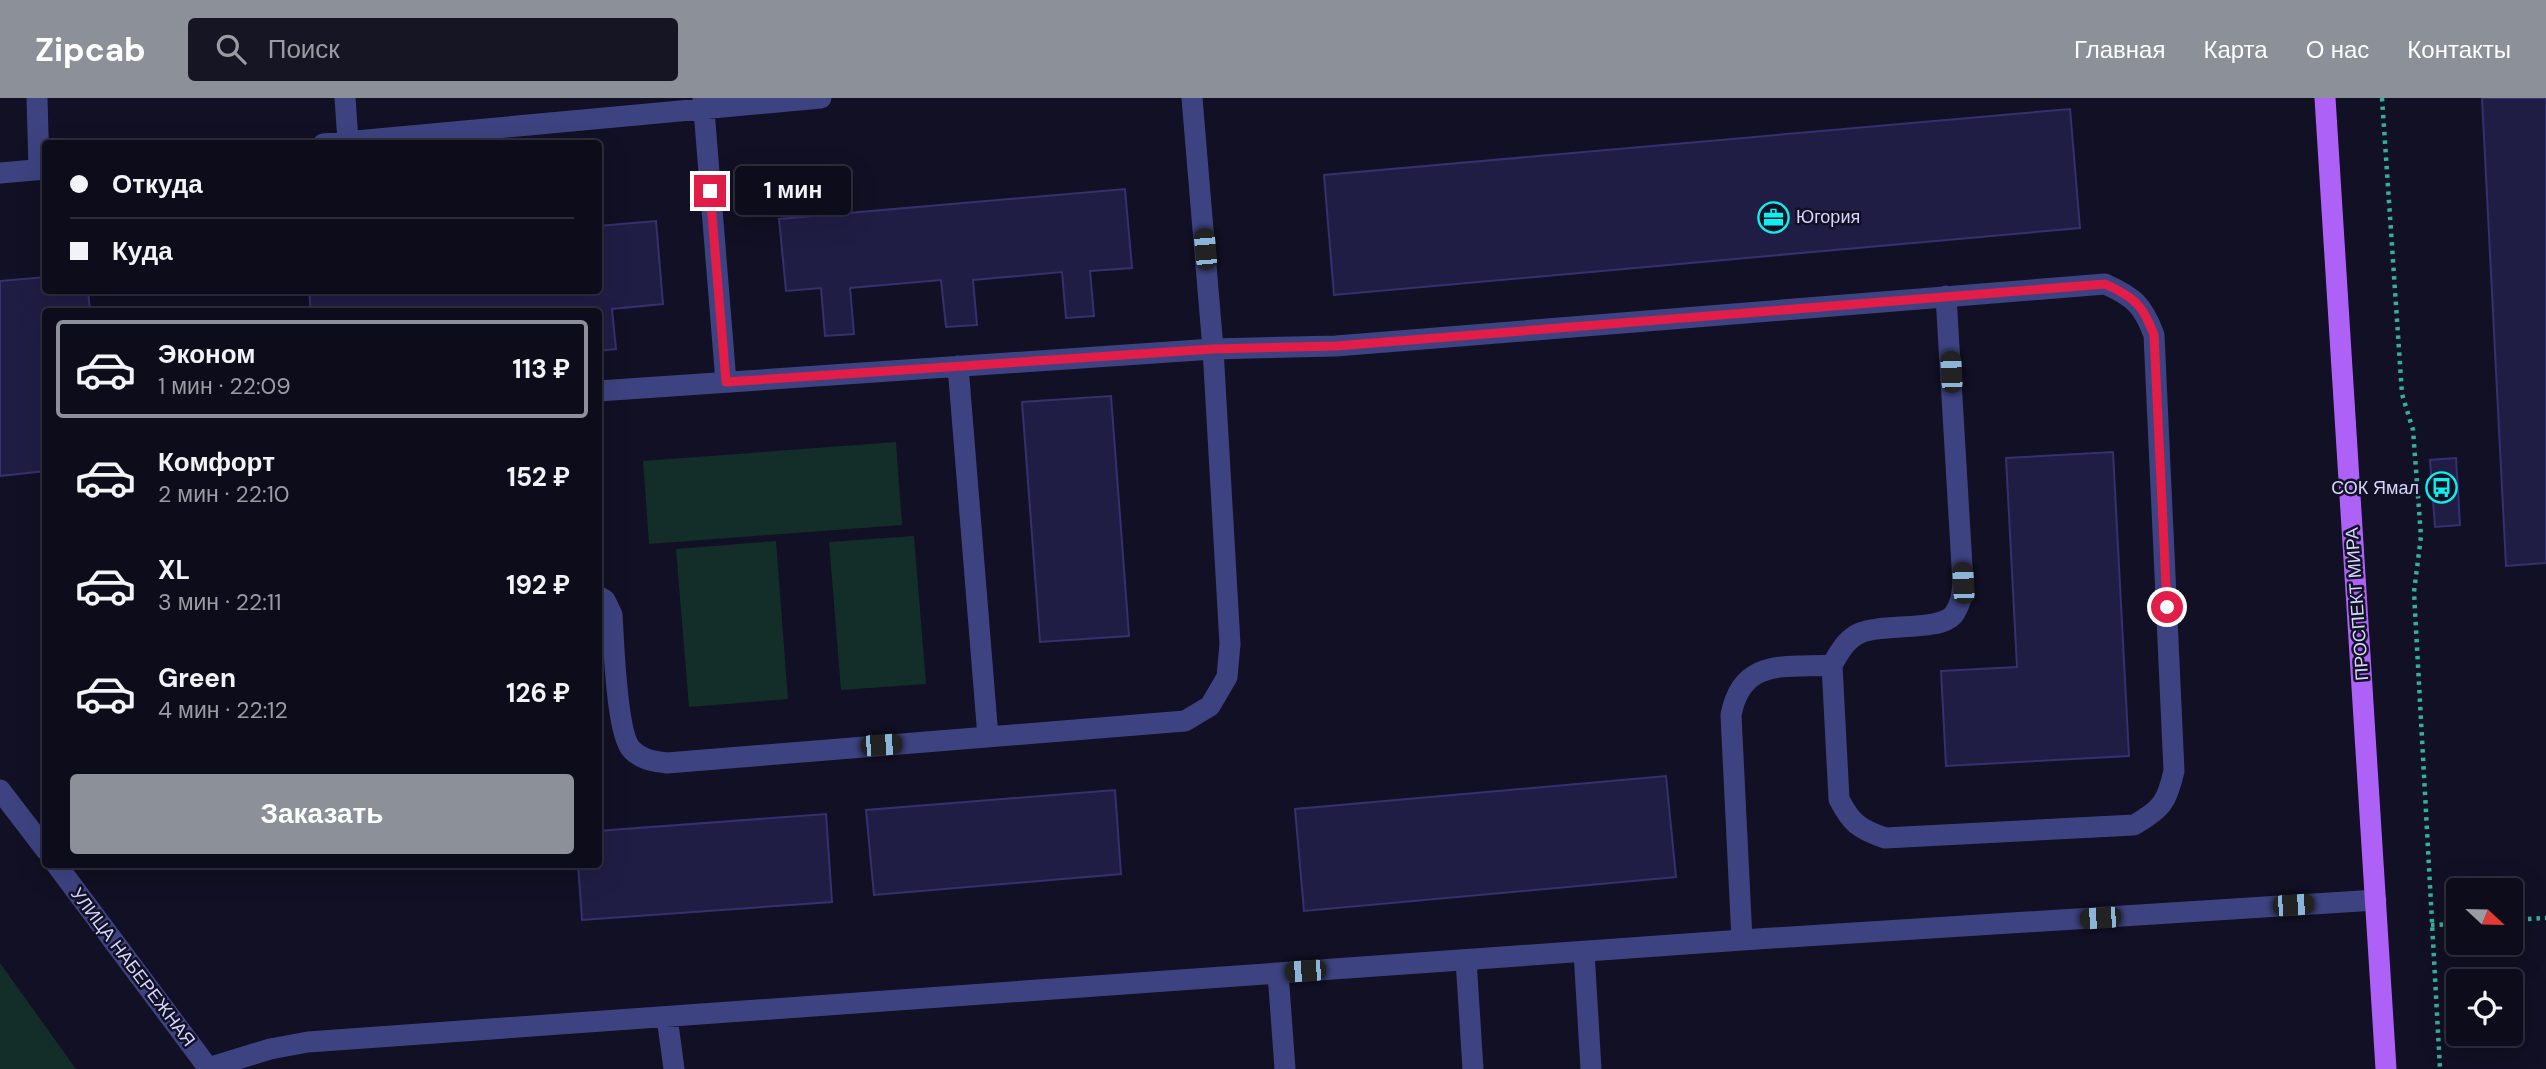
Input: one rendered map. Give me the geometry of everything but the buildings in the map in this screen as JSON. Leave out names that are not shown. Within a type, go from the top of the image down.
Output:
[{"type":"main road","name":"ПРОСПЕКТ МИРА","points":[[2325,98],[2386,1069]]},
{"type":"street","points":[[0,173],[42,169],[37,98]]},
{"type":"street","points":[[345,98],[348,140]]},
{"type":"street","points":[[358,140],[703,104],[821,98]]},
{"type":"street","points":[[602,598],[612,615],[622,730],[630,749],[645,760],[667,763],[1185,721],[1210,706],[1227,677],[1230,644],[1213,349],[1192,98]]},
{"type":"street","points":[[703,104],[726,382]]},
{"type":"street","points":[[602,391],[1213,349],[1336,346],[1946,296],[2105,284],[2127,294],[2145,311],[2154,335],[2174,771],[2169,794],[2157,812],[2134,825],[1885,838],[1864,831],[1848,817],[1839,799],[1832,665],[1844,645],[1859,633],[1878,628],[1938,623],[1952,617],[1961,602],[1963,583],[1946,296]]},
{"type":"street","points":[[958,366],[988,737]]},
{"type":"street","points":[[1742,940],[1731,715],[1734,696],[1748,678],[1761,670],[1832,665]]},
{"type":"street","points":[[0,789],[42,845]]},
{"type":"street","name":"УЛИЦА НАБЕРЕЖНАЯ","points":[[59,868],[209,1069]]},
{"type":"street","points":[[209,1069],[270,1049],[308,1042],[1742,940],[2376,900]]},
{"type":"street","points":[[1584,952],[1591,1069]]},
{"type":"street","points":[[1466,960],[1473,1069]]},
{"type":"street","points":[[1278,973],[1284,1069]]},
{"type":"street","points":[[667,1017],[674,1069]]},
{"type":"path","points":[[2382,98],[2402,394],[2413,430],[2421,537],[2414,592],[2440,1069]]},
{"type":"path","points":[[2524,919],[2546,918]]},
{"type":"path","points":[[2431,925],[2446,924]]},
{"type":"green space","points":[[896,442],[902,525],[649,544],[643,461]]},
{"type":"green space","points":[[914,536],[926,684],[841,690],[829,542]]},
{"type":"green space","points":[[776,541],[788,699],[689,707],[676,549]]},
{"type":"green space","points":[[0,963],[76,1069],[0,1069]]},
{"type":"place","name":"Югория","points":[[1773,217]]},
{"type":"place","name":"СОК Ямал","points":[[2442,488]]},
{"type":"route","points":[[710,191],[726,382],[1213,349],[1336,346],[2105,284],[2127,294],[2145,311],[2154,335],[2167,607]]}]
